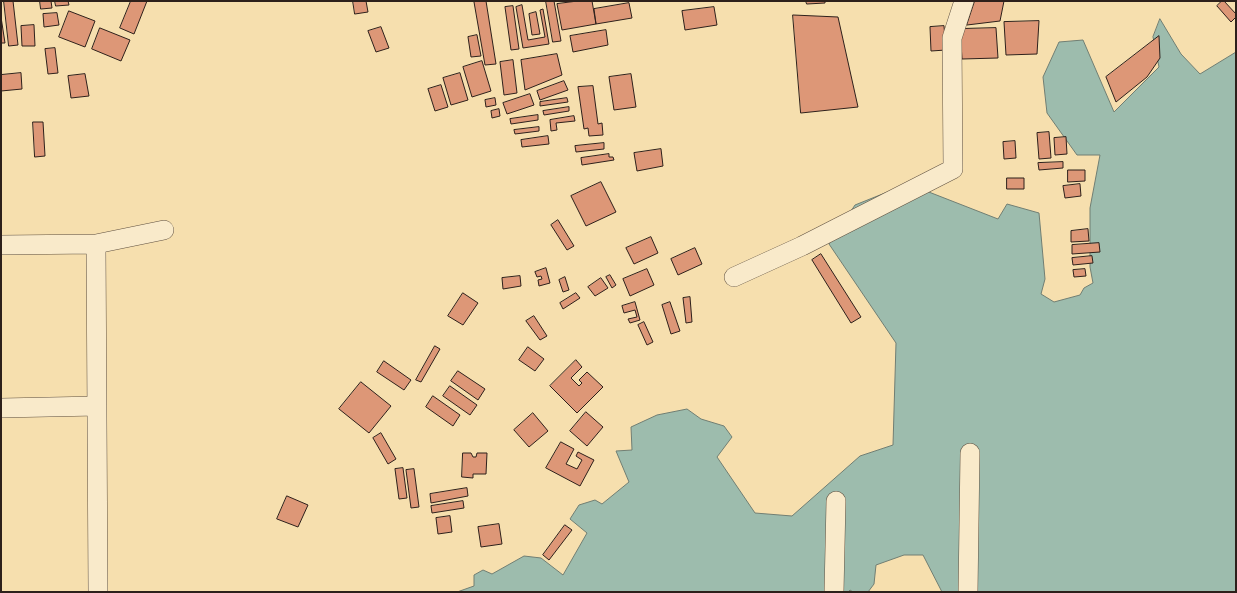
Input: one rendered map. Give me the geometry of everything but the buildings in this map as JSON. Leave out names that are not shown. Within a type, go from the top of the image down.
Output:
[{"type":"street","points":[[734,277],[802,246],[953,169],[952,38],[964,1]]},
{"type":"street","points":[[1,245],[96,244],[164,230]]},
{"type":"street","points":[[96,244],[98,592]]},
{"type":"street","points":[[1,408],[97,406]]},
{"type":"street","points":[[968,592],[970,453]]},
{"type":"street","points":[[834,592],[836,501]]},
{"type":"shaded area","points":[[1160,19],[1181,54],[1200,74],[1236,52],[1236,592],[942,592],[923,555],[904,555],[876,565],[874,584],[868,592],[853,592],[850,590],[848,592],[457,592],[474,586],[474,575],[483,570],[492,574],[524,556],[541,558],[563,575],[587,533],[570,519],[579,505],[595,500],[602,504],[629,482],[616,451],[632,450],[631,427],[657,415],[687,409],[701,419],[724,426],[732,437],[717,457],[755,513],[792,516],[860,456],[893,445],[896,343],[829,244],[855,205],[890,191],[916,187],[998,219],[1007,204],[1039,213],[1045,279],[1041,294],[1054,302],[1080,295],[1084,288],[1093,283],[1090,267],[1090,208],[1100,155],[1077,155],[1047,113],[1043,77],[1059,42],[1083,40],[1114,112],[1159,67],[1153,37]]}]
